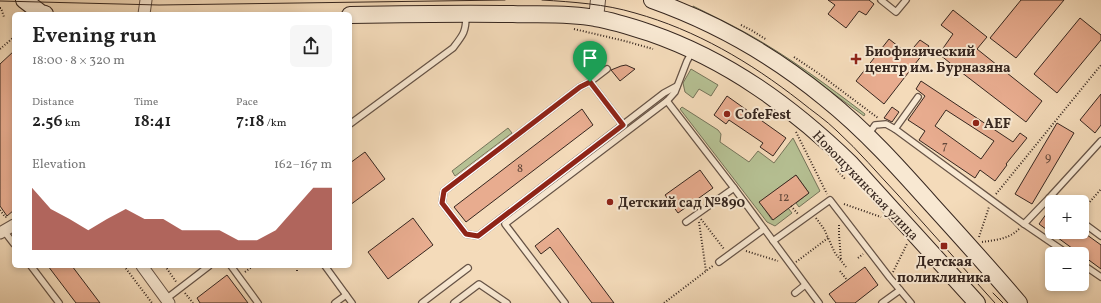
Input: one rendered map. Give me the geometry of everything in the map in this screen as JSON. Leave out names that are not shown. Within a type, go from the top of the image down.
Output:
[{"type":"main road","points":[[24,0],[39,12]]},
{"type":"main road","points":[[652,0],[679,8],[743,42],[782,67],[824,98],[868,136],[914,185],[1019,303]]},
{"type":"main road","name":"Новощукинская улица","points":[[352,14],[575,15],[596,18],[629,26],[666,38],[693,50],[731,70],[769,94],[830,144],[851,164],[977,303]]},
{"type":"street","points":[[144,12],[146,0]]},
{"type":"street","points":[[596,18],[598,0]]},
{"type":"street","points":[[143,268],[167,301]]},
{"type":"lane","points":[[881,0],[896,12],[906,0]]},
{"type":"lane","points":[[352,123],[453,48],[461,38],[466,28],[466,14]]},
{"type":"lane","points":[[565,303],[505,224],[667,101],[675,92],[693,50]]},
{"type":"lane","points":[[607,69],[590,82],[580,87],[444,191],[442,203],[466,234],[478,236],[664,93],[677,86]]},
{"type":"lane","points":[[590,82],[623,125]]},
{"type":"lane","points":[[895,129],[918,98]]},
{"type":"lane","points":[[667,101],[734,188],[819,303]]},
{"type":"lane","points":[[868,136],[875,125],[886,124],[895,129],[1058,247]]},
{"type":"lane","points":[[1052,195],[1100,143]]},
{"type":"lane","points":[[686,222],[734,188]]},
{"type":"lane","points":[[773,242],[830,200],[911,303]]},
{"type":"lane","points":[[1024,224],[1045,202]]},
{"type":"lane","points":[[7,226],[12,239]]},
{"type":"lane","points":[[1089,227],[1101,236]]},
{"type":"lane","points":[[719,262],[764,228]]},
{"type":"lane","points":[[33,268],[59,303]]},
{"type":"lane","points":[[167,301],[204,268]]},
{"type":"lane","points":[[232,268],[258,303]]},
{"type":"lane","points":[[326,268],[352,303]]},
{"type":"lane","points":[[422,303],[468,268]]},
{"type":"lane","points":[[1089,269],[1101,277]]},
{"type":"lane","points":[[454,303],[479,284],[507,303]]},
{"type":"lane","points":[[795,293],[805,285]]},
{"type":"lane","points":[[882,303],[900,290]]},
{"type":"lane","points":[[335,303],[346,295]]},
{"type":"path","points":[[0,8],[2,8],[4,17]]},
{"type":"path","points":[[568,29],[625,41],[653,49]]},
{"type":"path","points":[[0,49],[12,39]]},
{"type":"path","points":[[978,238],[991,200],[1101,65]]},
{"type":"path","points":[[795,131],[830,200],[884,218]]},
{"type":"path","points":[[1089,203],[1101,189]]},
{"type":"path","points":[[0,210],[5,217],[8,217],[7,226]]},
{"type":"path","points":[[697,214],[728,255]]},
{"type":"path","points":[[697,214],[706,272]]},
{"type":"path","points":[[816,217],[824,229],[835,253],[846,267]]},
{"type":"path","points":[[982,242],[1000,240],[1015,233]]},
{"type":"path","points":[[838,234],[841,262]]},
{"type":"path","points":[[890,278],[907,244]]},
{"type":"path","points":[[664,303],[719,262]]},
{"type":"path","points":[[126,268],[152,303]]},
{"type":"path","points":[[244,273],[250,268]]},
{"type":"path","points":[[840,271],[847,280]]},
{"type":"green space","points":[[693,6],[741,30],[778,52],[836,92],[865,114],[864,116],[789,61]]},
{"type":"green space","points":[[691,69],[718,85],[711,96],[699,89],[693,98],[685,92],[683,83]]},
{"type":"green space","points":[[682,107],[718,130],[721,134],[720,142],[749,162],[758,151],[774,163],[793,138],[820,191],[799,207],[796,203],[809,193],[796,175],[760,202],[772,220],[788,208],[792,213],[775,226],[767,222],[680,109]]},
{"type":"green space","points":[[508,128],[512,133],[455,176],[452,171]]},
{"type":"building","points":[[828,0],[869,0],[874,4],[866,15],[859,11],[846,28],[828,14],[835,5]]},
{"type":"building","points":[[1021,0],[1064,0],[1016,58],[990,38]]},
{"type":"building","points":[[953,10],[987,37],[977,49],[1042,101],[1026,122],[939,54],[953,34],[941,25]]},
{"type":"building","points":[[1080,18],[1101,35],[1101,40],[1057,93],[1034,74]]},
{"type":"building","points":[[889,39],[908,54],[920,40],[929,46],[884,104],[856,81]]},
{"type":"building","points":[[12,53],[12,212],[7,216],[0,206],[0,64]]},
{"type":"building","points":[[626,65],[635,69],[620,81],[611,70]]},
{"type":"building","points":[[921,81],[1013,142],[1020,133],[1027,138],[1006,164],[1007,165],[995,181],[980,170],[975,178],[919,140],[925,131],[908,120],[925,96],[916,89]],"holes":[[[946,110],[994,141],[981,159],[935,126]]]},
{"type":"building","points":[[1101,94],[1101,125],[1095,133],[1080,120]]},
{"type":"building","points":[[727,96],[786,138],[773,156],[760,147],[763,143],[729,120],[726,124],[714,115]]},
{"type":"building","points":[[892,107],[899,112],[892,122],[884,118]]},
{"type":"building","points":[[582,109],[593,125],[466,222],[454,207]]},
{"type":"building","points":[[1057,123],[1074,133],[1032,204],[1015,194]]},
{"type":"building","points":[[365,152],[385,179],[352,204],[352,162]]},
{"type":"building","points":[[700,170],[713,188],[678,213],[665,195]]},
{"type":"building","points":[[796,175],[809,193],[773,220],[759,202]]},
{"type":"building","points":[[1045,216],[1045,228],[1039,224]]},
{"type":"building","points":[[413,218],[433,245],[388,279],[368,252]]},
{"type":"building","points":[[558,228],[614,303],[592,303],[550,247],[541,254],[535,246]]},
{"type":"building","points":[[1089,236],[1101,245],[1101,269],[1089,260],[1089,247],[1070,247],[1060,239],[1089,239]]},
{"type":"building","points":[[865,267],[878,285],[855,303],[836,303],[829,294]]},
{"type":"building","points":[[50,268],[74,268],[100,303],[76,303]]},
{"type":"building","points":[[227,275],[248,303],[200,303],[197,298]]},
{"type":"tram line","points":[[0,1],[159,5],[505,0]]},
{"type":"tram line","points":[[542,0],[601,5],[658,20],[701,38],[742,60],[762,73],[833,127],[898,195],[995,303]]},
{"type":"tram line","points":[[993,293],[1003,303]]},
{"type":"place","name":"Биофизический центр им. Бурназяна","points":[[856,59]]},
{"type":"place","name":"CofeFest","points":[[727,114]]},
{"type":"place","name":"AEF","points":[[976,123]]},
{"type":"place","name":"Детский сад №890","points":[[610,202]]},
{"type":"place","name":"Детская поликлиника","points":[[944,246]]},
{"type":"route","points":[[590,82],[623,125],[478,236],[466,234],[442,203],[444,191],[580,87],[590,82]]}]
